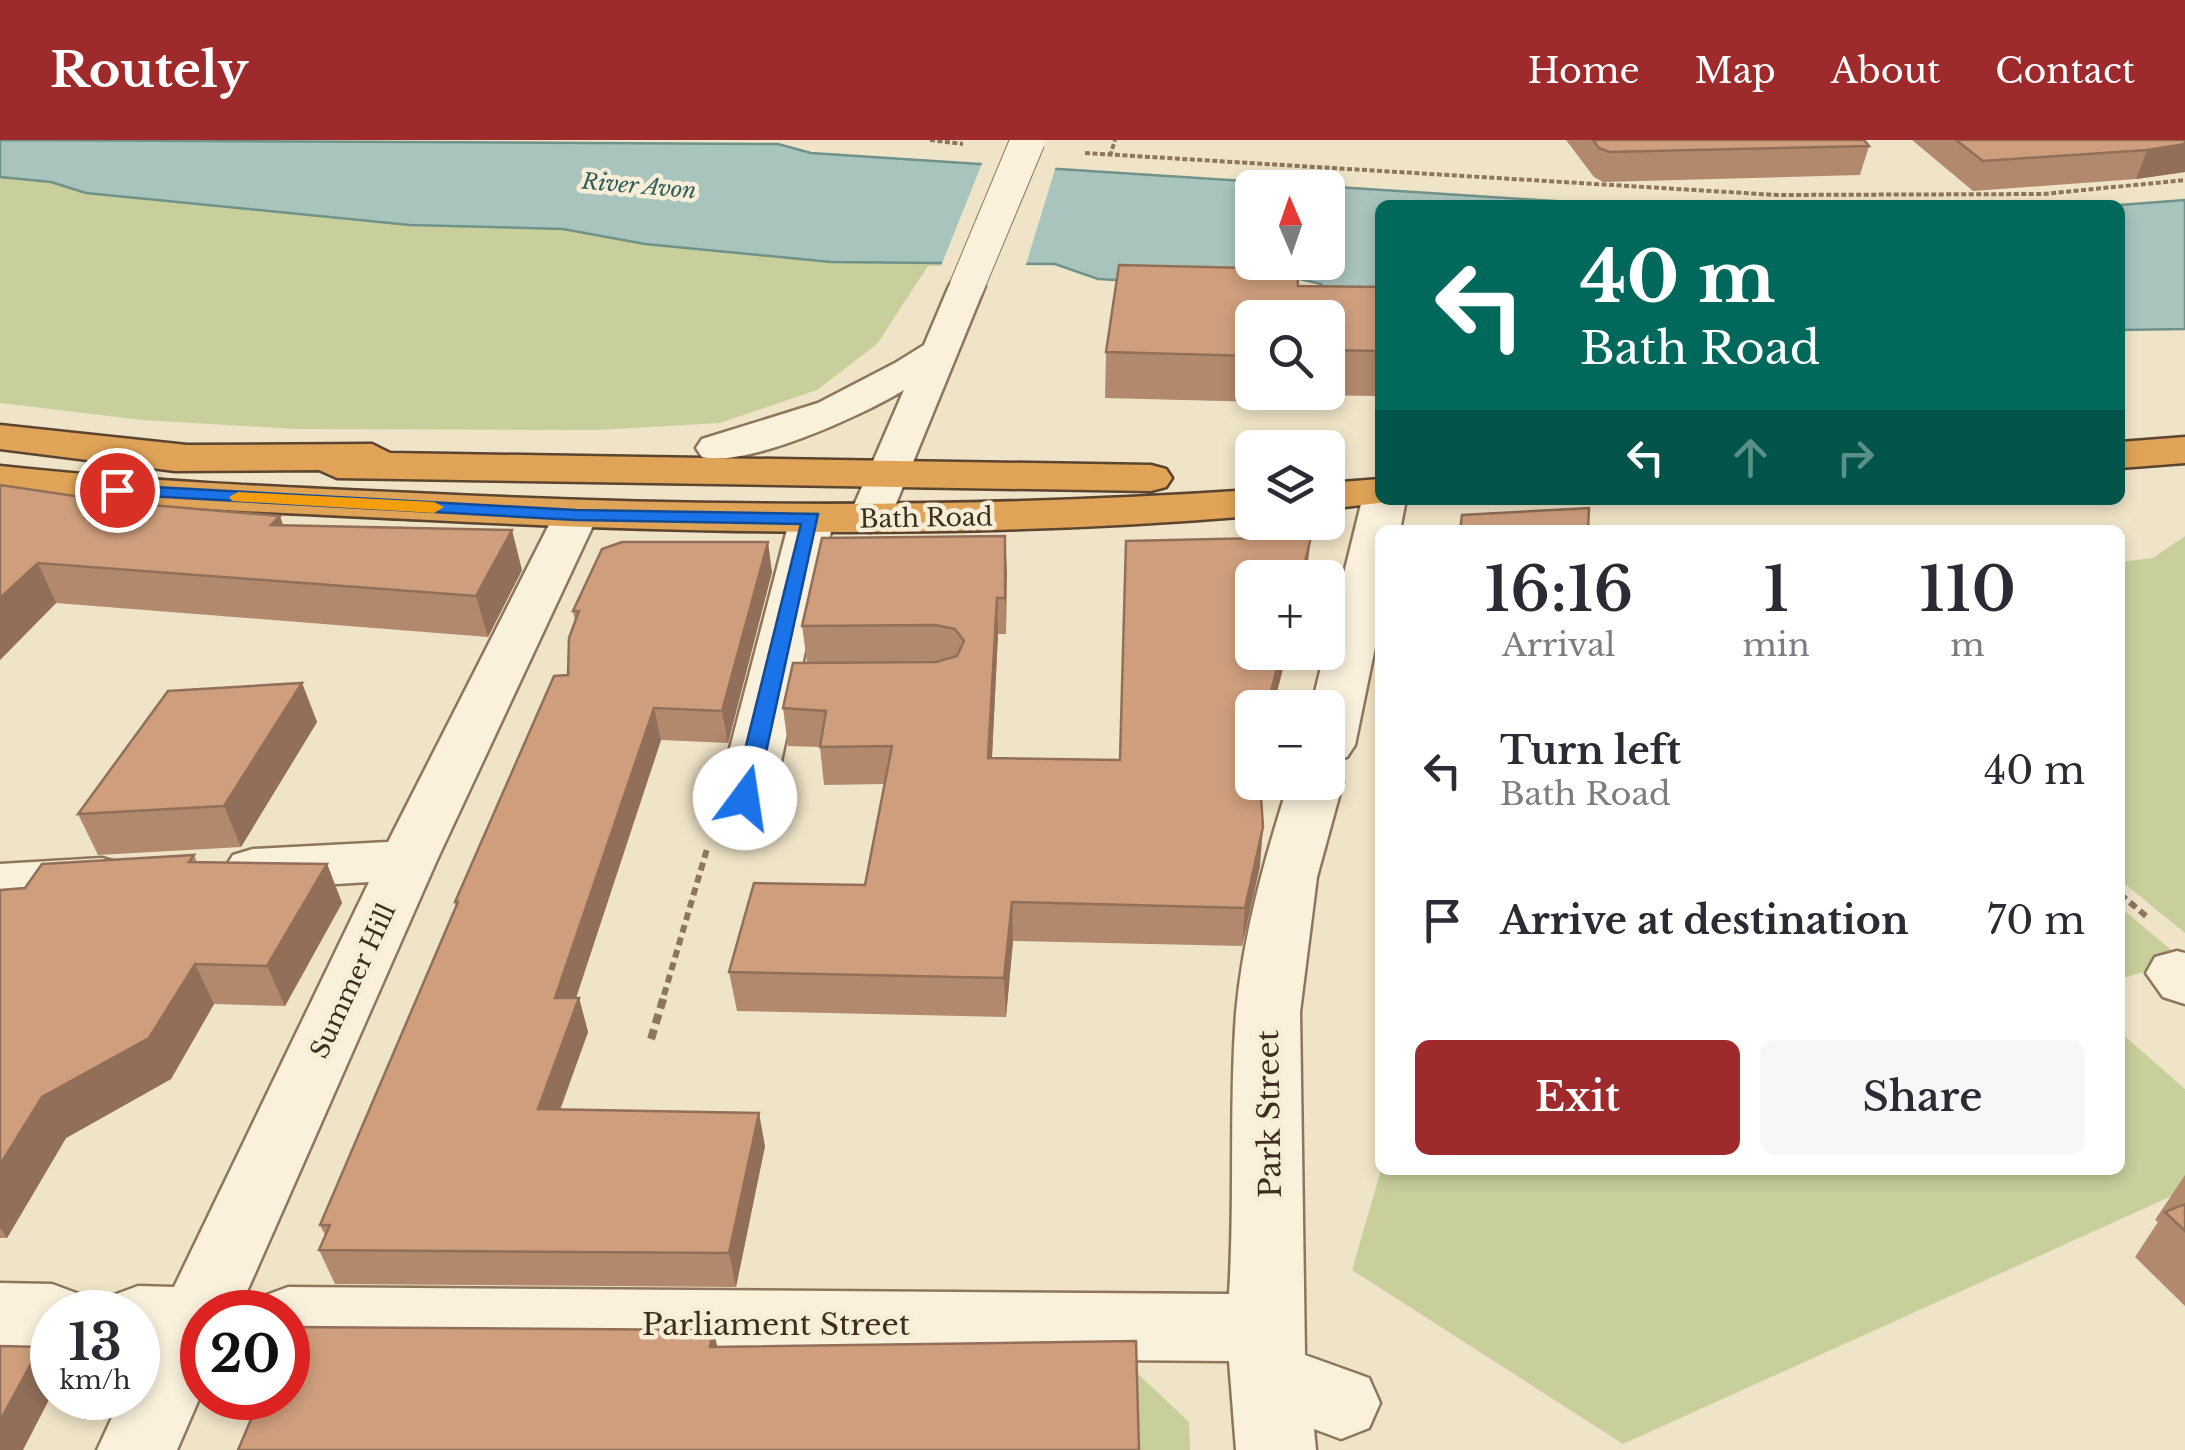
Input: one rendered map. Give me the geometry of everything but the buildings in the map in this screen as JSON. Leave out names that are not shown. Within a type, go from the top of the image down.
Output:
[{"type":"highway","name":"Bath Road","points":[[0,438],[175,458],[454,469],[888,474],[1235,484]]},
{"type":"highway","name":"Bath Road","points":[[175,458],[638,456],[718,448]]},
{"type":"highway","points":[[2125,455],[2185,450]]},
{"type":"highway","name":"Bath Road","points":[[0,479],[81,488],[576,515],[870,519],[1138,514],[1235,505]]},
{"type":"highway","points":[[1345,489],[1375,491]]},
{"type":"highway","points":[[1345,494],[1375,491]]},
{"type":"street","points":[[870,519],[1028,140]]},
{"type":"street","points":[[718,448],[800,428],[875,394],[938,353]]},
{"type":"street","name":"Summer Hill","points":[[137,1450],[179,1320],[361,966],[408,860],[576,515]]},
{"type":"street","points":[[745,798],[812,518]]},
{"type":"street","points":[[1342,690],[1375,540]]},
{"type":"street","points":[[774,681],[828,681]]},
{"type":"street","name":"Park Street","points":[[1269,1385],[1270,984],[1288,877],[1311,800]]},
{"type":"street","points":[[0,884],[408,860]]},
{"type":"street","points":[[0,1316],[30,1317]]},
{"type":"street","name":"Parliament Street","points":[[310,1321],[1269,1385],[1341,1403]]},
{"type":"path","points":[[1110,156],[1116,140]]},
{"type":"path","points":[[1074,152],[1777,195],[2026,195],[2185,180]]},
{"type":"path","points":[[651,1040],[715,822],[745,798]]},
{"type":"green space","points":[[0,155],[1235,261],[1235,280],[1298,280],[1283,286],[1098,279],[1055,264],[928,266],[877,344],[817,390],[720,423],[598,430],[296,429],[142,420],[0,403]]},
{"type":"green space","points":[[1345,263],[1375,263],[1326,292],[1321,284],[1304,280],[1345,280]]},
{"type":"green space","points":[[2185,536],[2185,933],[2125,884],[2125,561],[2153,558]]},
{"type":"green space","points":[[2125,911],[2183,960],[2125,977]]},
{"type":"green space","points":[[2125,1036],[2185,1089],[2185,1190],[1623,1444],[1352,1270],[1380,1175],[2125,1175]]},
{"type":"green space","points":[[1135,1371],[1189,1422],[1190,1450],[1137,1450]]},
{"type":"water","name":"River Avon","points":[[0,140],[778,144],[811,153],[1235,180],[1235,280],[1296,280],[1268,288],[1098,279],[1055,264],[831,262],[645,244],[563,229],[410,225],[86,193],[51,182],[0,177]]},
{"type":"water","points":[[1345,188],[1538,200],[1375,200],[1375,297],[1326,292],[1321,284],[1304,280],[1345,280]]},
{"type":"water","points":[[2185,200],[2185,329],[2125,330],[2125,205]]},
{"type":"pier","points":[[983,161],[1056,166],[1024,271],[939,271]]},
{"type":"slow traffic","points":[[238,497],[434,507]]},
{"type":"route","points":[[117,490],[576,515],[812,518],[745,798]]}]
